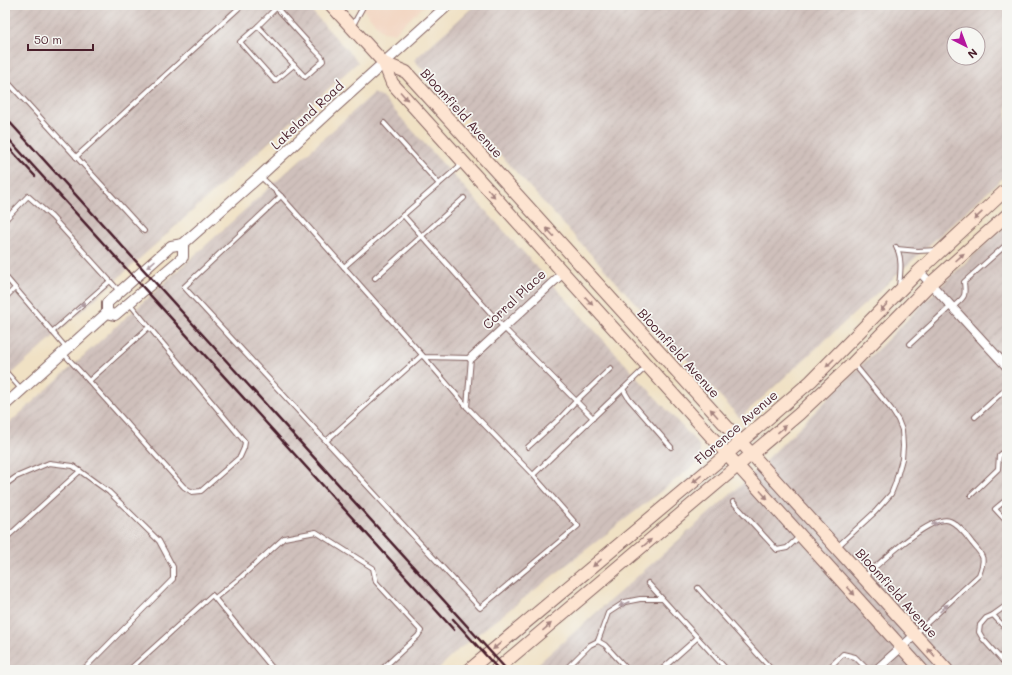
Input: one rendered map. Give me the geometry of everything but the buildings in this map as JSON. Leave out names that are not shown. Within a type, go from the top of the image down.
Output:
[{"type":"main road","name":"Bloomfield Avenue","points":[[331,5],[384,63],[392,83],[922,670]]},
{"type":"main road","name":"Bloomfield Avenue","points":[[384,63],[406,72],[947,670]]},
{"type":"main road","name":"Florence Avenue","points":[[469,670],[727,454],[811,381],[919,271],[1007,189]]},
{"type":"main road","points":[[496,670],[799,414],[853,363],[931,283],[1007,215]]},
{"type":"main road","name":"Corral Place","points":[[563,273],[576,260]]},
{"type":"main road","points":[[848,344],[846,349],[853,363]]},
{"type":"street","name":"Lakeland Road","points":[[5,405],[107,313],[107,303],[171,246],[184,244],[384,63],[439,9],[448,5]]},
{"type":"street","name":"Lakeland Road","points":[[107,313],[115,315],[182,257],[184,244]]},
{"type":"street","points":[[919,271],[1007,367]]},
{"type":"street","name":"Corral Place","points":[[471,358],[563,273]]},
{"type":"street","points":[[876,670],[915,635]]},
{"type":"lane","points":[[76,156],[242,5]]},
{"type":"lane","points":[[352,27],[364,5]]},
{"type":"lane","points":[[258,26],[294,65],[305,77],[322,61],[322,57],[275,6],[258,26],[240,42],[275,82],[294,65]]},
{"type":"lane","points":[[5,79],[144,231]]},
{"type":"lane","points":[[384,123],[439,184]]},
{"type":"lane","points":[[344,267],[464,162]]},
{"type":"lane","points":[[260,176],[281,196],[467,407],[533,475],[578,526],[480,608],[184,287],[281,196]]},
{"type":"lane","points":[[5,220],[28,196],[52,217],[120,292]]},
{"type":"lane","points":[[375,278],[464,198]]},
{"type":"lane","points":[[403,215],[504,328],[593,418]]},
{"type":"lane","points":[[910,344],[952,306],[964,298],[964,282],[1007,244]]},
{"type":"lane","points":[[898,292],[900,263],[896,248],[918,251],[941,250]]},
{"type":"lane","points":[[5,276],[52,332],[89,381],[184,487],[192,492],[201,491],[240,457],[245,442],[129,304]]},
{"type":"lane","points":[[52,332],[110,281]]},
{"type":"lane","points":[[5,298],[15,288]]},
{"type":"lane","points":[[89,381],[149,326]]},
{"type":"lane","points":[[326,441],[423,356],[471,358],[467,407]]},
{"type":"lane","points":[[836,547],[875,512],[890,494],[899,472],[902,453],[902,430],[898,420],[891,409],[853,363]]},
{"type":"lane","points":[[533,475],[647,366]]},
{"type":"lane","points":[[528,447],[611,368]]},
{"type":"lane","points":[[5,372],[22,390]]},
{"type":"lane","points":[[975,417],[1007,388]]},
{"type":"lane","points":[[623,390],[629,399],[672,447]]},
{"type":"lane","points":[[971,495],[998,469],[999,456],[1007,449]]},
{"type":"lane","points":[[5,485],[16,477],[49,463],[74,466],[109,492],[159,541],[173,567],[173,579],[83,670]]},
{"type":"lane","points":[[5,539],[80,471]]},
{"type":"lane","points":[[1007,499],[995,510],[1007,522]]},
{"type":"lane","points":[[733,502],[777,550],[787,548],[800,535]]},
{"type":"lane","points":[[864,578],[896,549],[930,525],[941,520],[949,520],[956,525],[982,555],[983,566],[979,575],[915,635]]},
{"type":"lane","points":[[214,598],[241,577],[284,538],[316,532],[373,568],[376,582],[421,631],[418,636],[381,670]]},
{"type":"lane","points":[[648,583],[727,670]]},
{"type":"lane","points":[[698,588],[772,670]]},
{"type":"lane","points":[[130,670],[212,595],[274,670]]},
{"type":"lane","points":[[566,670],[566,668],[590,645],[598,641],[608,613],[624,602],[640,599],[662,599]]},
{"type":"lane","points":[[1007,605],[986,618],[980,625],[979,632],[983,639],[1007,666]]},
{"type":"lane","points":[[993,615],[1007,630]]},
{"type":"lane","points":[[661,670],[697,638]]},
{"type":"lane","points":[[598,641],[605,644],[628,670]]},
{"type":"lane","points":[[827,670],[843,654],[855,657],[868,670]]},
{"type":"shaded area","points":[[5,5],[306,5],[358,62],[5,380]]},
{"type":"shaded area","points":[[359,5],[425,5],[394,33],[383,32]]},
{"type":"shaded area","points":[[475,5],[1007,5],[1007,174],[740,418],[414,60]]},
{"type":"shaded area","points":[[374,93],[383,98],[699,445],[701,460],[459,649],[437,670],[5,670],[5,427]]},
{"type":"shaded area","points":[[1007,225],[1007,670],[531,670],[740,486],[954,273]]},
{"type":"railway","points":[[5,117],[507,670]]},
{"type":"railway","points":[[5,135],[454,630]]},
{"type":"railway","points":[[9,148],[35,176]]},
{"type":"railway","points":[[453,619],[499,670]]}]
